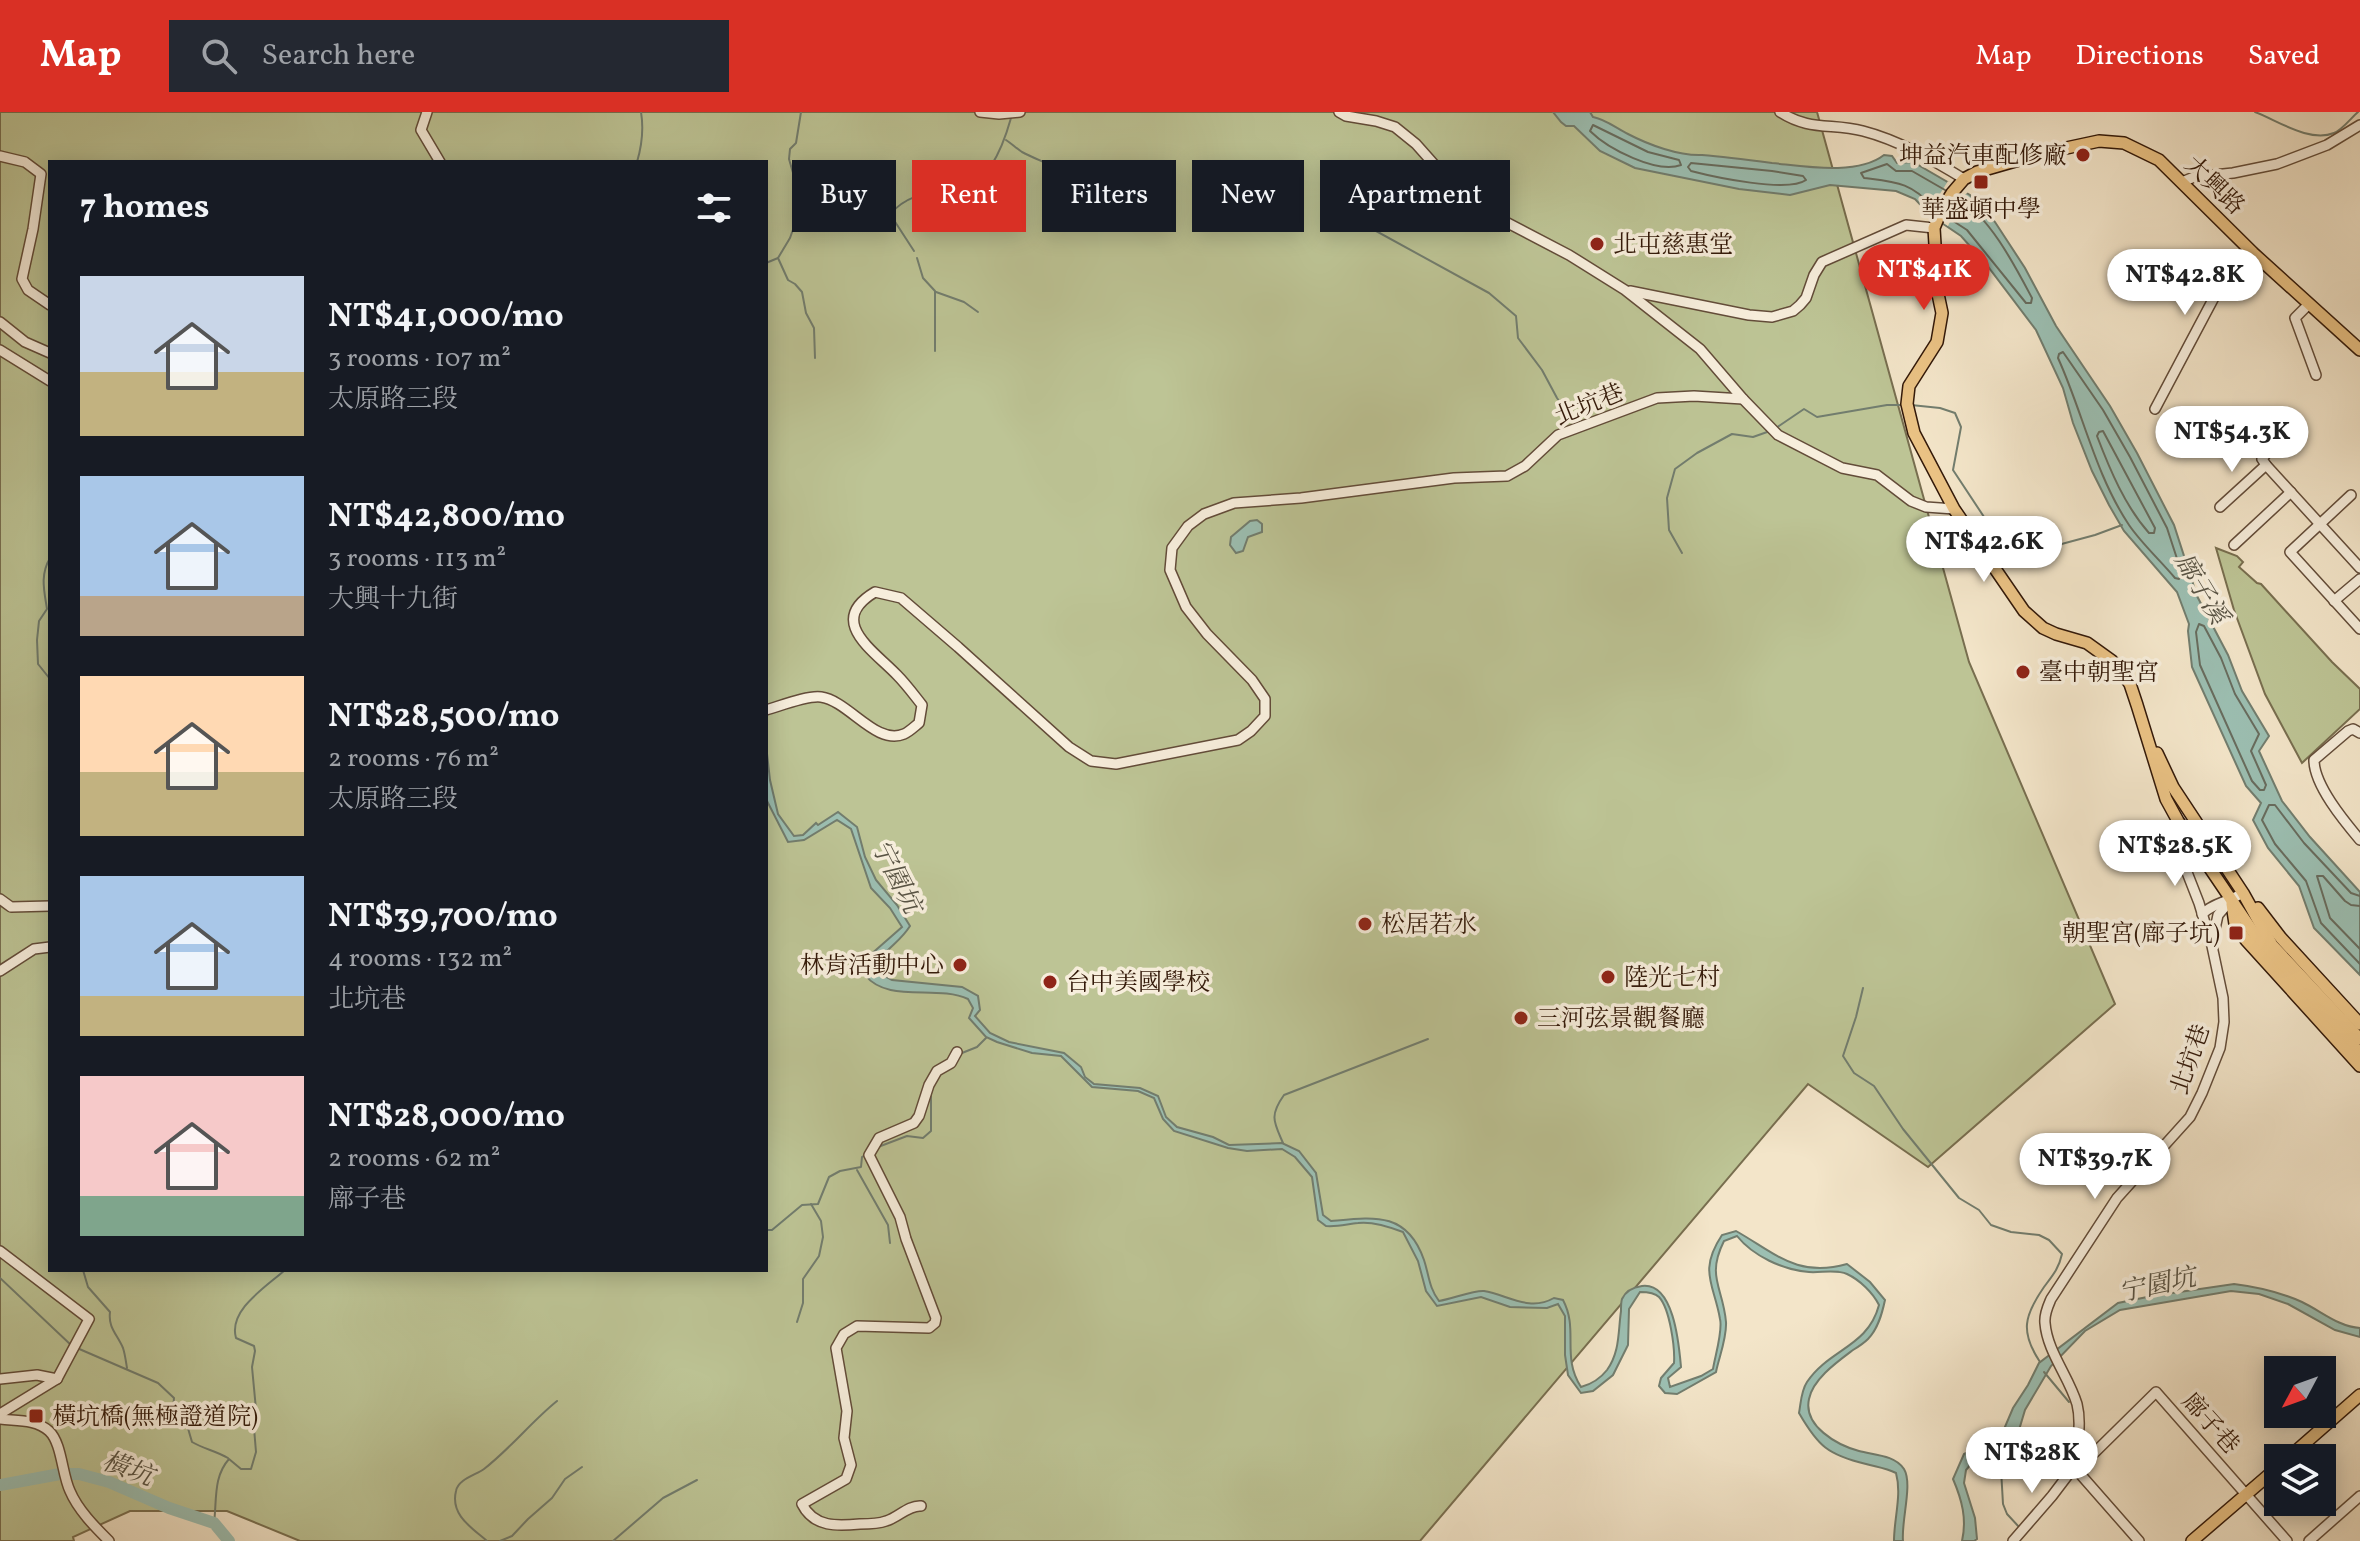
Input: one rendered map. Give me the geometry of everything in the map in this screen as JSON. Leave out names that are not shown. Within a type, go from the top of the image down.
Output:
[{"type":"main road","name":"大興路","points":[[1962,181],[1977,172],[2099,141],[2124,143],[2153,157],[2182,182],[2253,253],[2360,350]]},
{"type":"main road","points":[[1962,181],[1944,204],[1935,226],[1938,294],[1942,313],[1937,342],[1909,386],[1907,407],[1914,433],[1954,509],[2030,618],[2056,634],[2087,643],[2112,661],[2130,684],[2166,799],[2178,821],[2266,951],[2360,1053]]},
{"type":"main road","points":[[2137,705],[2173,787],[2243,893],[2272,945],[2360,1039]]},
{"type":"main road","points":[[2243,893],[2360,1024]]},
{"type":"main road","points":[[2231,900],[2235,924],[2246,940],[2360,1066]]},
{"type":"main road","points":[[2304,1444],[2360,1395]]},
{"type":"main road","points":[[2315,1444],[2360,1405]]},
{"type":"main road","points":[[2204,1541],[2264,1481]]},
{"type":"main road","points":[[2192,1541],[2264,1486]]},
{"type":"street","points":[[427,112],[421,130],[439,160]]},
{"type":"street","points":[[980,112],[1020,112]]},
{"type":"street","points":[[1339,112],[1395,127],[1479,208],[1569,255],[1625,290],[1700,349],[1778,435],[1842,468],[1877,475],[1911,501],[1926,507],[1954,509]]},
{"type":"street","points":[[1780,112],[1804,124],[1868,132],[1933,161],[1962,181]]},
{"type":"street","points":[[2182,182],[2194,177],[2277,164],[2327,145],[2360,125]]},
{"type":"street","points":[[0,156],[25,162],[41,174],[22,279],[28,290],[48,304]]},
{"type":"street","points":[[1625,290],[1772,317],[1793,311],[1800,305],[1822,262],[1906,225],[1935,226]]},
{"type":"street","points":[[2155,409],[2218,290],[2253,253]]},
{"type":"street","points":[[2309,304],[2295,318],[2316,375]]},
{"type":"street","points":[[0,322],[25,342],[48,352]]},
{"type":"street","points":[[0,350],[48,380]]},
{"type":"street","name":"北坑巷","points":[[768,709],[820,696],[841,705],[889,737],[905,734],[919,723],[922,705],[899,676],[860,640],[854,626],[854,613],[861,600],[875,592],[901,598],[1069,747],[1091,761],[1116,764],[1238,740],[1265,716],[1265,699],[1252,680],[1207,634],[1186,607],[1170,570],[1172,548],[1188,526],[1204,514],[1222,506],[1454,478],[1507,476],[1525,466],[1558,435],[1657,398],[1694,396],[1743,399]]},
{"type":"street","points":[[2271,448],[2262,459],[2266,465],[2360,568]]},
{"type":"street","points":[[2220,507],[2266,465]]},
{"type":"street","points":[[2234,545],[2291,492]]},
{"type":"street","points":[[2351,495],[2290,552],[2360,629]]},
{"type":"street","points":[[2334,601],[2360,579]]},
{"type":"street","points":[[2356,731],[2332,743],[2314,760],[2314,769],[2324,790],[2360,840]]},
{"type":"street","name":"北坑巷","points":[[2074,1467],[2078,1407],[2048,1338],[2046,1312],[2051,1299],[2117,1198],[2190,1117],[2220,1048],[2224,1022],[2223,998],[2212,946],[2181,857],[2177,840],[2178,821]]},
{"type":"street","points":[[2202,914],[2243,893]]},
{"type":"street","points":[[0,899],[11,907],[48,906]]},
{"type":"street","points":[[2212,946],[2215,922],[2231,900]]},
{"type":"street","points":[[0,971],[34,949],[48,947]]},
{"type":"street","points":[[921,1506],[913,1506],[884,1522],[841,1526],[817,1520],[802,1504],[846,1479],[851,1465],[844,1438],[847,1411],[836,1348],[844,1334],[857,1326],[929,1328],[935,1323],[936,1318],[900,1217],[869,1155],[879,1138],[914,1123],[937,1071],[951,1063],[957,1052]]},
{"type":"street","points":[[0,1251],[89,1319],[57,1379],[0,1416]]},
{"type":"street","points":[[0,1379],[37,1375],[57,1379]]},
{"type":"street","name":"廍子巷","points":[[2013,1541],[2074,1467],[2084,1463],[2156,1392],[2249,1497]]},
{"type":"street","points":[[0,1416],[27,1421],[49,1431],[56,1441],[70,1490],[86,1516],[109,1541]]},
{"type":"street","points":[[2074,1467],[2139,1541]]},
{"type":"street","points":[[2309,1541],[2360,1496]]},
{"type":"street","points":[[2249,1497],[2287,1541]]},
{"type":"green space","points":[[0,112],[1817,112],[1969,662],[2115,1004],[1928,1167],[1808,1084],[1420,1541],[300,1541],[227,1511],[130,1511],[73,1537],[74,1541],[0,1541]]},
{"type":"green space","points":[[2216,548],[2237,556],[2243,562],[2239,567],[2261,584],[2360,689],[2360,709],[2302,763],[2265,694],[2234,610]]},
{"type":"water","points":[[1553,112],[1590,112],[1593,117],[1636,138],[1684,154],[1830,168],[1859,166],[1884,155],[1892,156],[1897,163],[1913,162],[1970,195],[1995,222],[2025,268],[2056,326],[2110,406],[2137,453],[2174,525],[2197,596],[2228,655],[2242,691],[2269,736],[2259,751],[2282,801],[2360,892],[2360,975],[2314,928],[2299,886],[2268,848],[2253,820],[2261,803],[2246,786],[2192,667],[2189,624],[2177,592],[2124,531],[2109,505],[2092,471],[2063,388],[2036,330],[1961,236],[1930,215],[1915,199],[1896,191],[1830,185],[1790,195],[1739,189],[1635,168],[1600,151],[1574,126],[1566,126]]},
{"type":"water","points":[[1257,520],[1262,524],[1262,532],[1248,537],[1243,551],[1236,553],[1230,545],[1231,537],[1250,521]]},
{"type":"water","points":[[768,762],[778,814],[794,836],[803,835],[816,823],[818,825],[838,812],[857,827],[865,857],[876,880],[910,926],[874,970],[892,980],[962,987],[978,996],[980,1010],[975,1016],[990,1033],[1009,1042],[1064,1053],[1081,1067],[1085,1077],[1094,1084],[1140,1088],[1158,1096],[1166,1117],[1177,1127],[1229,1145],[1282,1143],[1299,1151],[1316,1173],[1323,1215],[1331,1221],[1374,1219],[1398,1225],[1417,1244],[1439,1301],[1484,1291],[1527,1303],[1554,1298],[1563,1300],[1570,1322],[1572,1365],[1581,1387],[1599,1379],[1607,1370],[1618,1342],[1622,1299],[1628,1291],[1642,1286],[1653,1287],[1661,1294],[1673,1317],[1681,1367],[1668,1378],[1670,1387],[1713,1369],[1721,1324],[1709,1268],[1722,1235],[1736,1231],[1800,1266],[1829,1268],[1847,1264],[1870,1282],[1885,1300],[1877,1326],[1868,1339],[1833,1366],[1815,1385],[1809,1399],[1809,1409],[1816,1426],[1832,1439],[1859,1451],[1890,1458],[1904,1469],[1907,1493],[1903,1541],[1894,1541],[1898,1498],[1896,1473],[1833,1453],[1812,1434],[1799,1413],[1807,1382],[1826,1362],[1857,1339],[1874,1319],[1879,1305],[1857,1280],[1833,1271],[1799,1271],[1779,1265],[1751,1250],[1737,1236],[1724,1241],[1716,1273],[1726,1328],[1716,1372],[1677,1394],[1665,1393],[1659,1386],[1661,1378],[1674,1363],[1669,1319],[1659,1297],[1640,1292],[1629,1309],[1628,1345],[1613,1375],[1593,1391],[1581,1393],[1568,1375],[1565,1316],[1558,1304],[1547,1308],[1510,1307],[1481,1297],[1437,1306],[1426,1291],[1418,1261],[1403,1232],[1370,1223],[1326,1226],[1318,1220],[1312,1177],[1295,1157],[1282,1149],[1247,1151],[1228,1148],[1174,1131],[1163,1119],[1154,1098],[1138,1091],[1092,1087],[1061,1056],[1032,1053],[986,1037],[969,1018],[973,1008],[968,999],[942,993],[886,989],[875,984],[865,975],[869,956],[902,927],[890,908],[871,888],[851,829],[837,820],[804,840],[788,842],[768,803]]},
{"type":"water","points":[[2234,1284],[2294,1298],[2337,1322],[2360,1328],[2360,1337],[2335,1330],[2288,1304],[2259,1294],[2231,1291],[2120,1310],[2085,1331],[2051,1366],[2025,1410],[2019,1430],[2001,1452],[1976,1458],[1966,1470],[1964,1483],[1975,1518],[1977,1539],[1962,1541],[1963,1510],[1953,1479],[1964,1454],[1999,1441],[2013,1408],[2039,1363],[2118,1303]]},
{"type":"pier","points":[[1948,181],[1969,191],[1960,200],[1948,226],[1928,213]]},
{"type":"waterway","points":[[638,160],[642,137],[641,112]]},
{"type":"waterway","points":[[801,112],[796,143],[790,149],[789,159],[802,204],[790,238],[778,258],[788,280],[802,292],[806,313],[814,328],[815,358]]},
{"type":"waterway","points":[[2255,112],[2314,135],[2337,131],[2358,112]]},
{"type":"waterway","points":[[914,251],[890,214],[915,197],[960,191],[973,185],[995,160],[1011,118]]},
{"type":"waterway","points":[[1006,140],[1042,162]]},
{"type":"waterway","points":[[1378,232],[1489,293],[1516,316],[1518,338],[1570,416]]},
{"type":"waterway","points":[[768,262],[778,258]]},
{"type":"waterway","points":[[917,258],[923,278],[935,291],[935,351]]},
{"type":"waterway","points":[[936,292],[964,302],[978,312]]},
{"type":"waterway","points":[[1776,428],[1804,409],[1817,417],[1904,405]]},
{"type":"waterway","points":[[1911,405],[1955,413],[1961,427],[1953,470],[1992,529],[2012,542],[2043,549],[2122,525]]},
{"type":"waterway","points":[[1682,553],[1669,530],[1667,498],[1675,469],[1732,434],[1753,437],[1770,431]]},
{"type":"waterway","points":[[48,562],[44,577],[47,609],[39,621],[37,640],[38,664],[48,676]]},
{"type":"waterway","points":[[1863,988],[1843,1056],[1854,1073],[1874,1086],[1903,1129],[1959,1198],[1979,1210],[1991,1225],[2011,1232],[2039,1235],[2049,1240],[2062,1254],[2037,1297],[2027,1324],[2029,1342],[2040,1362]]},
{"type":"waterway","points":[[962,1053],[977,1047],[986,1038]]},
{"type":"waterway","points":[[1283,1143],[1274,1119],[1284,1095],[1428,1039]]},
{"type":"waterway","points":[[878,1147],[907,1136],[923,1138],[931,1131],[931,1092]]},
{"type":"waterway","points":[[768,1230],[802,1205],[818,1204],[829,1177],[840,1171],[861,1167],[865,1155]]},
{"type":"waterway","points":[[857,1170],[888,1225],[890,1243]]},
{"type":"waterway","points":[[797,1322],[803,1303],[803,1279],[819,1256],[823,1237],[821,1221],[811,1204]]},
{"type":"waterway","points":[[84,1272],[88,1287],[110,1312],[112,1327],[123,1348],[127,1368]]},
{"type":"waterway","points":[[214,1523],[218,1481],[224,1466],[229,1459],[241,1469],[251,1469],[256,1452],[254,1428],[257,1420],[252,1367],[255,1351],[254,1346],[236,1338],[235,1328],[250,1300],[283,1272]]},
{"type":"waterway","points":[[0,1278],[71,1345]]},
{"type":"waterway","points":[[77,1348],[158,1383],[174,1398],[173,1410],[187,1425],[192,1442],[228,1458]]},
{"type":"waterway","points":[[2044,1372],[2069,1402]]},
{"type":"waterway","points":[[487,1541],[459,1514],[455,1500],[457,1487],[494,1461],[557,1401]]},
{"type":"waterway","points":[[2000,1452],[2003,1504],[2007,1514],[2020,1528]]},
{"type":"waterway","points":[[500,1541],[512,1536],[552,1498],[565,1479],[582,1467]]},
{"type":"waterway","name":"橫坑","points":[[0,1485],[60,1474],[79,1474],[109,1482],[214,1523],[229,1541]]},
{"type":"waterway","points":[[613,1541],[663,1498],[697,1480]]},
{"type":"place","name":"坤益汽車配修廠","points":[[2083,155]]},
{"type":"place","name":"華盛頓中學","points":[[1981,182]]},
{"type":"place","name":"北屯慈惠堂","points":[[1597,244]]},
{"type":"place","name":"臺中朝聖宮","points":[[2023,672]]},
{"type":"place","name":"松居若水","points":[[1365,924]]},
{"type":"place","name":"朝聖宮(廍子坑)","points":[[2236,933]]},
{"type":"place","name":"林肯活動中心","points":[[960,965]]},
{"type":"place","name":"陸光七村","points":[[1608,977]]},
{"type":"place","name":"台中美國學校","points":[[1050,982]]},
{"type":"place","name":"三河弦景觀餐廳","points":[[1521,1018]]},
{"type":"place","name":"橫坑橋(無極證道院)","points":[[36,1416]]},
{"type":"water label","name":"廍子溪","points":[[2202,588]]},
{"type":"water label","name":"宁園坑","points":[[897,876]]},
{"type":"water label","name":"宁園坑","points":[[2157,1284]]}]
